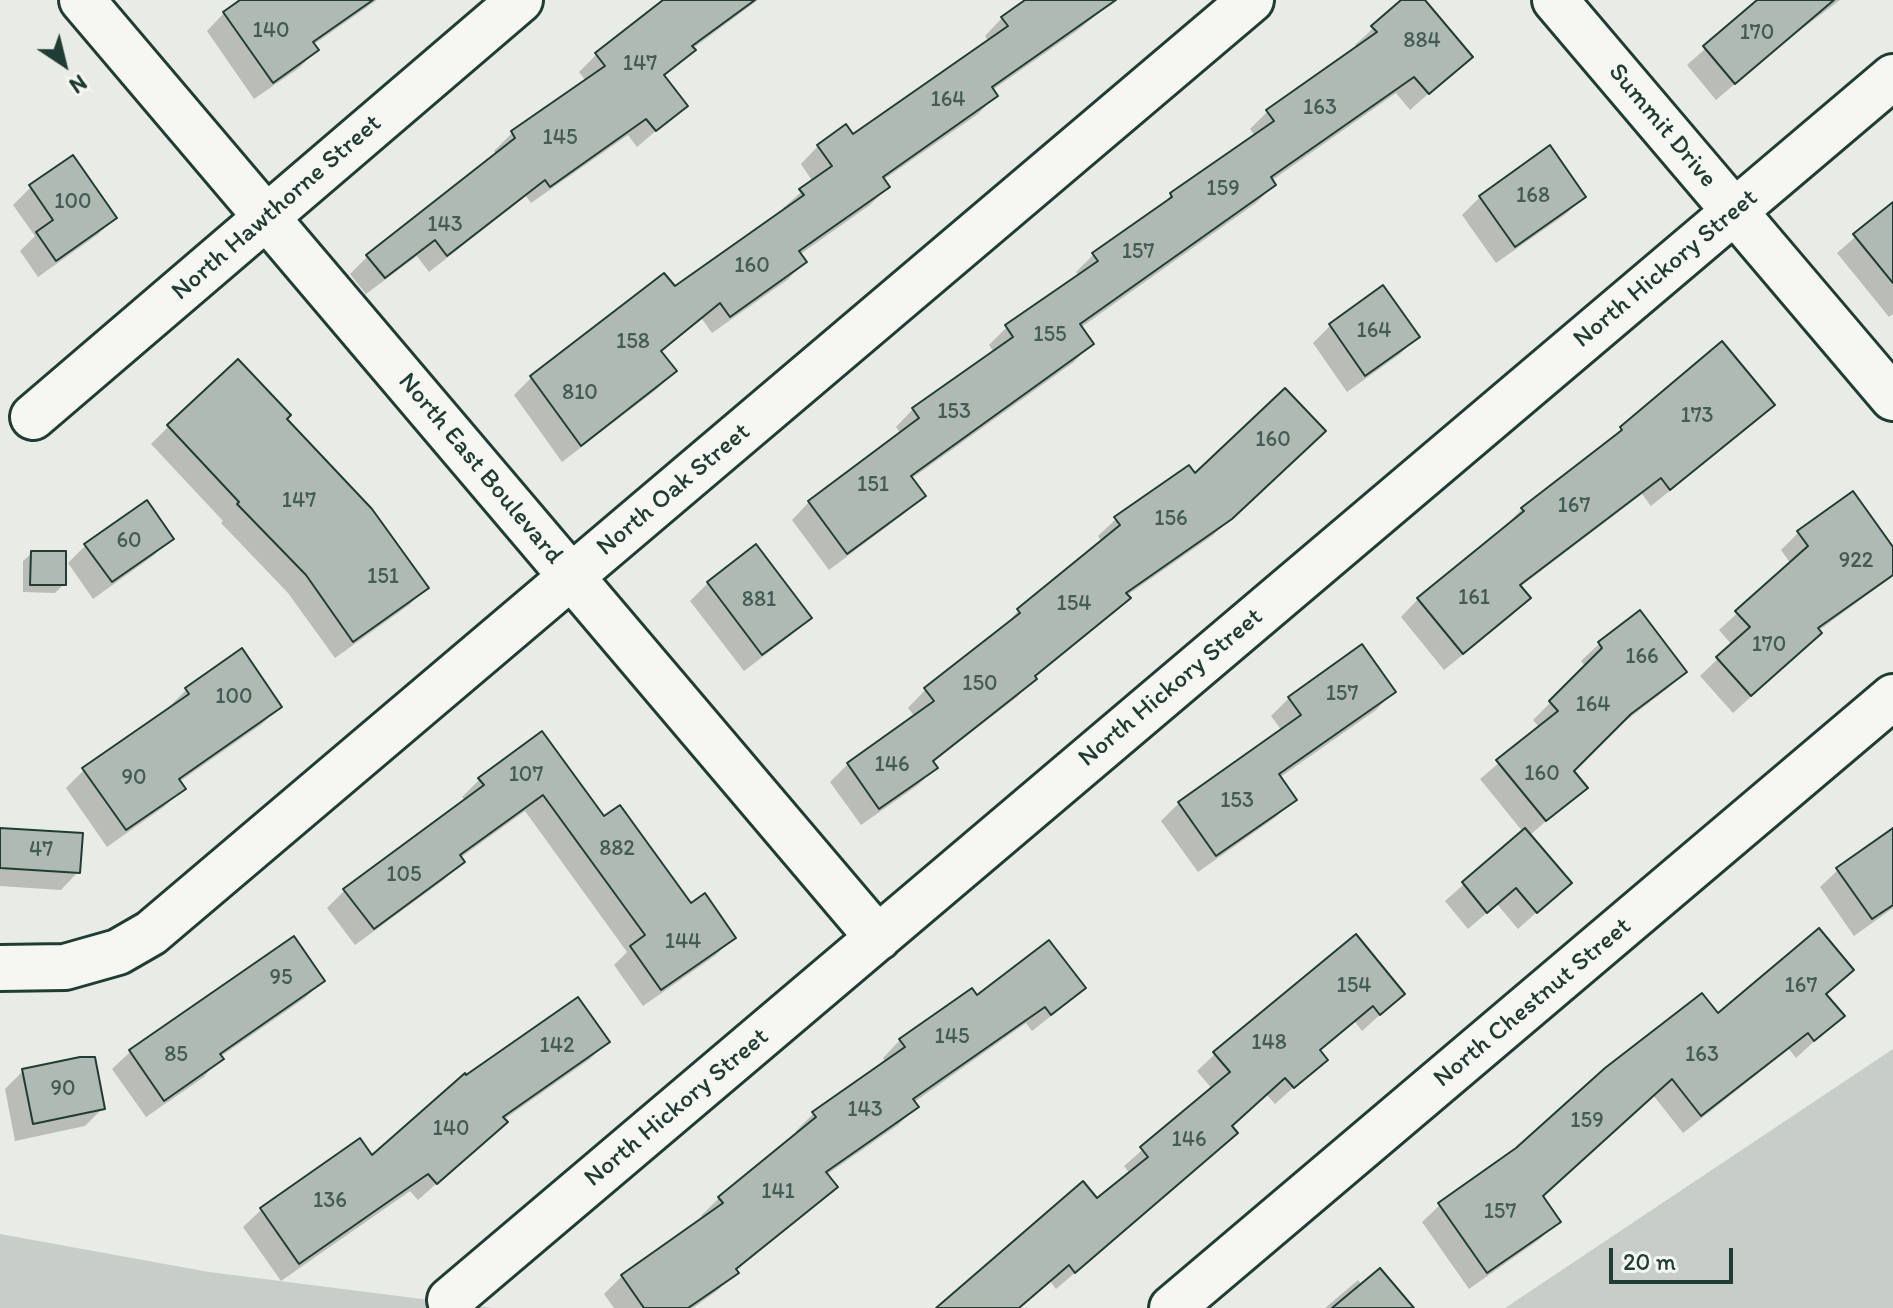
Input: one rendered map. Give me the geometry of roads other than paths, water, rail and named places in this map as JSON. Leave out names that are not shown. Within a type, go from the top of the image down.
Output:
[{"type":"street","name":"North East Boulevard","points":[[82,0],[878,938]]},
{"type":"street","name":"North Hawthorne Street","points":[[33,417],[520,0]]},
{"type":"street","name":"North Oak Street","points":[[0,968],[65,967],[118,952],[151,933],[1251,0]]},
{"type":"street","name":"Summit Drive","points":[[1555,0],[1893,398]]},
{"type":"street","name":"North Hickory Street","points":[[450,1300],[1893,77]]},
{"type":"street","name":"North Chestnut Street","points":[[1172,1308],[1893,697]]}]
